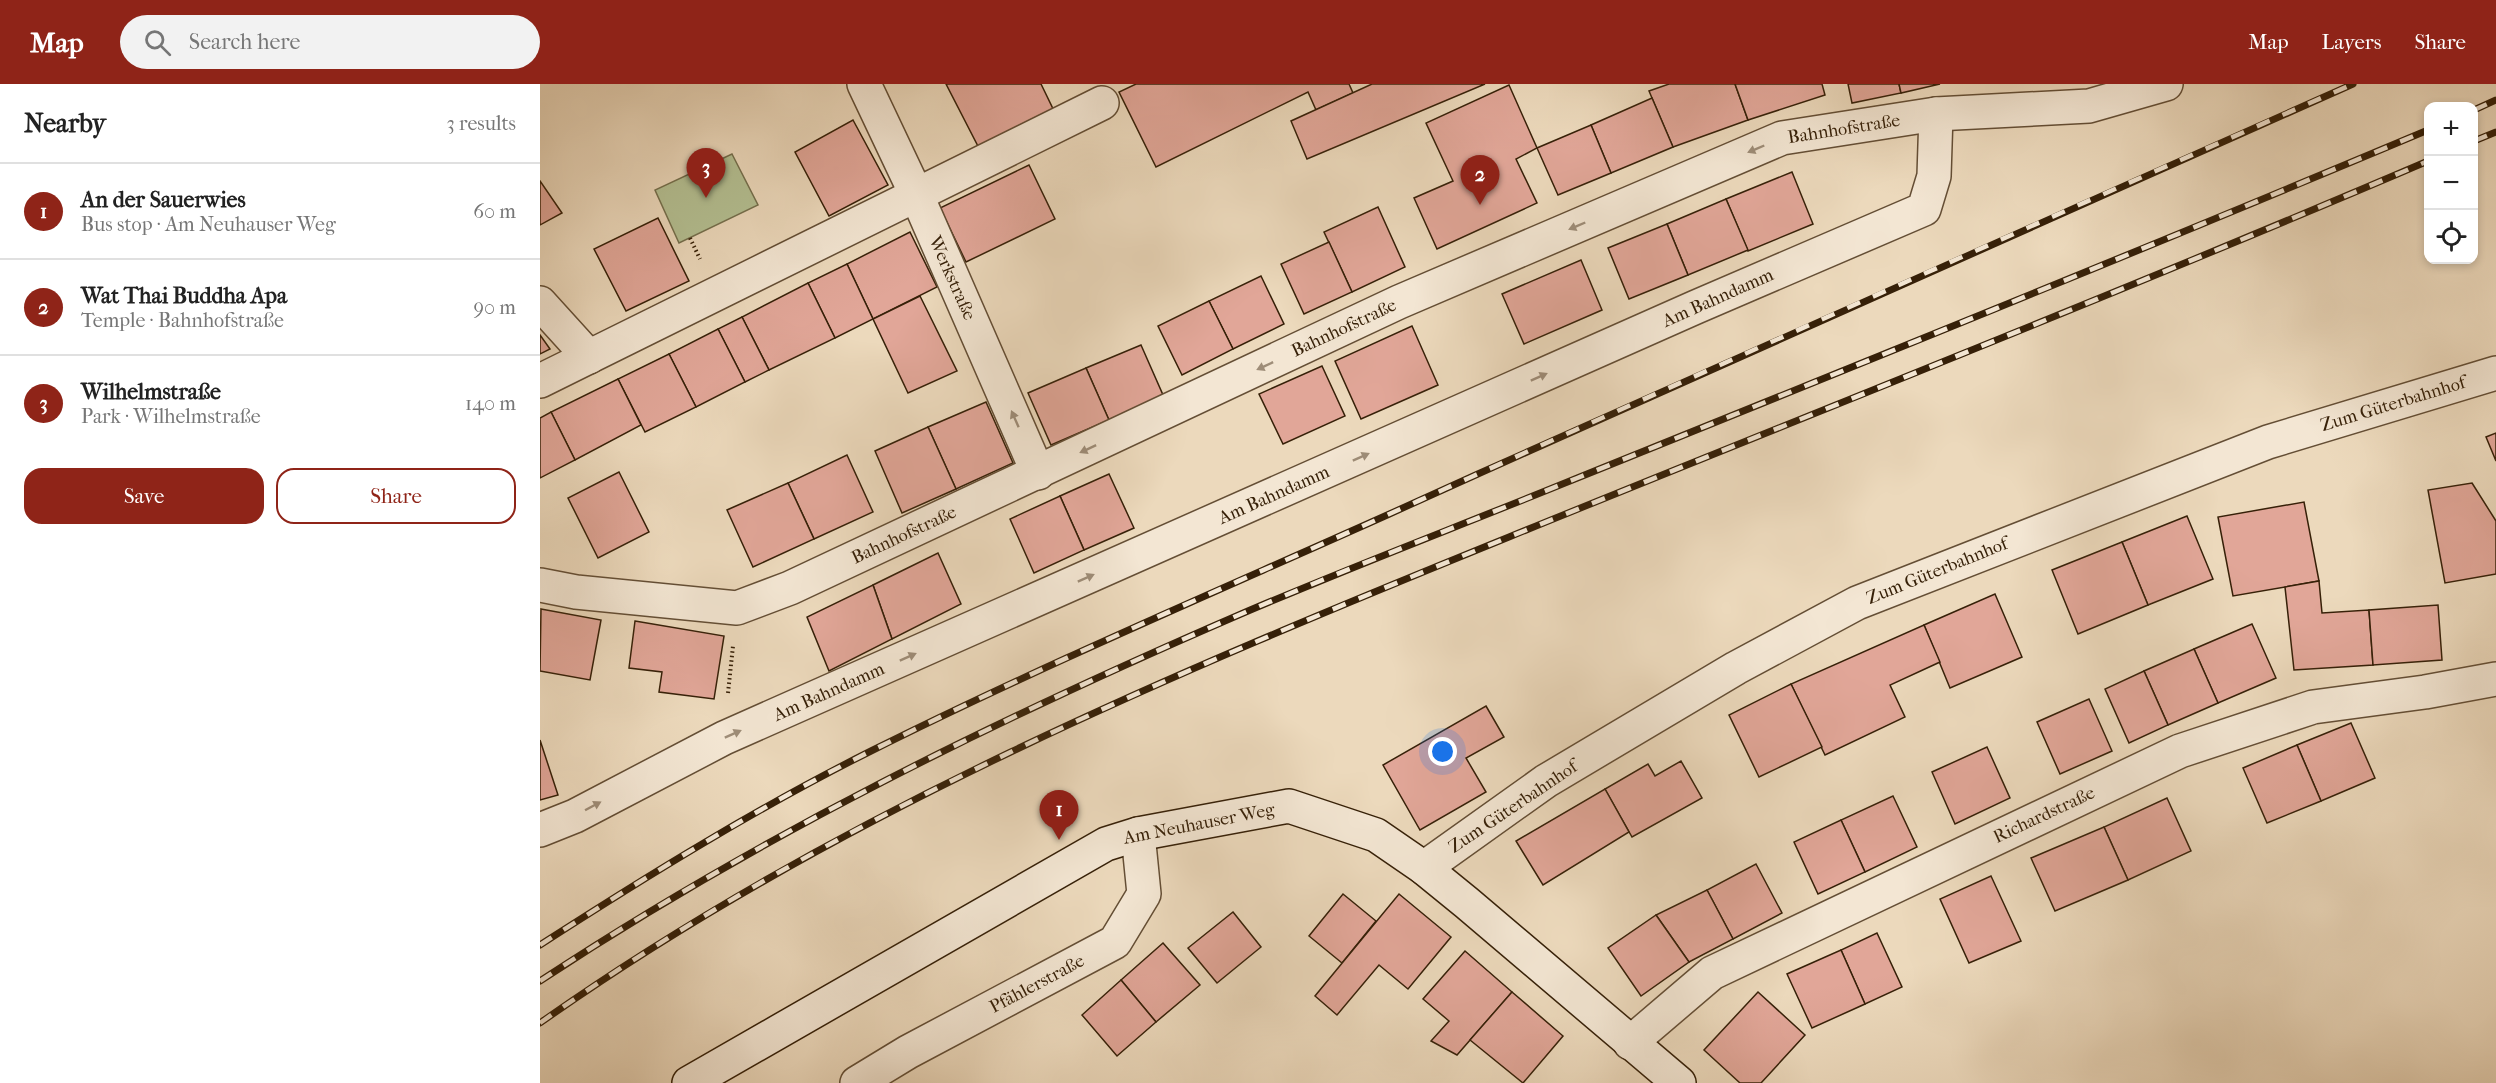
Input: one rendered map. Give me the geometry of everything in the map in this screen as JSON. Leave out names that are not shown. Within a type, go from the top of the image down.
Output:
[{"type":"street","name":"Werkstraße","points":[[864,84],[917,196],[1038,473]]},
{"type":"street","name":"Bahnhofstraße","points":[[540,585],[576,592],[737,608],[790,588],[1399,302],[1782,138],[1936,114],[2089,106],[2166,84]]},
{"type":"street","points":[[540,381],[1102,103]]},
{"type":"street","name":"Am Bahndamm","points":[[540,830],[575,816],[724,738],[1924,209],[1934,176],[1936,114]]},
{"type":"street","points":[[540,303],[589,357]]},
{"type":"street","name":"Zum Güterbahnhof","points":[[1424,868],[1546,781],[1736,668],[1857,603],[2268,442],[2496,373]]},
{"type":"street","name":"Richardstraße","points":[[1630,1043],[1712,973],[2180,750],[2313,707],[2426,692],[2496,679]]},
{"type":"street","name":"Am Neuhauser Weg","points":[[689,1083],[1106,844],[1138,834],[1289,806],[1376,835],[1424,868],[1679,1083]]},
{"type":"street","name":"Pfählerstraße","points":[[856,1083],[908,1052],[1115,942],[1144,894],[1138,834]]},
{"type":"path","points":[[724,738],[737,608]]},
{"type":"green space","points":[[732,154],[758,205],[679,243],[655,190]]},
{"type":"building","points":[[946,84],[1041,84],[1056,115],[981,152]]},
{"type":"building","points":[[1136,84],[1349,84],[1353,93],[1316,110],[1308,92],[1156,167],[1119,92]]},
{"type":"building","points":[[1372,84],[1485,84],[1307,159],[1291,121]]},
{"type":"building","points":[[1669,84],[1735,84],[1748,120],[1673,147],[1649,91]]},
{"type":"building","points":[[1735,84],[1822,84],[1825,95],[1748,120]]},
{"type":"building","points":[[1848,84],[1899,84],[1901,93],[1852,103]]},
{"type":"building","points":[[1899,84],[1940,84],[1901,93]]},
{"type":"building","points":[[1509,85],[1537,148],[1516,159],[1537,203],[1437,249],[1414,198],[1453,181],[1426,123]]},
{"type":"building","points":[[1652,98],[1673,147],[1611,173],[1591,125]]},
{"type":"building","points":[[853,120],[888,185],[829,216],[795,152]]},
{"type":"building","points":[[1591,125],[1611,173],[1558,195],[1537,148]]},
{"type":"building","points":[[1029,165],[1055,219],[966,262],[940,208]]},
{"type":"building","points":[[1792,172],[1813,224],[1748,251],[1726,199]]},
{"type":"building","points":[[540,181],[562,213],[540,225]]},
{"type":"building","points":[[1726,199],[1748,250],[1688,275],[1667,224]]},
{"type":"building","points":[[1378,207],[1405,267],[1352,292],[1324,232]]},
{"type":"building","points":[[658,218],[689,281],[626,311],[594,249]]},
{"type":"building","points":[[1667,224],[1688,275],[1629,299],[1608,248]]},
{"type":"building","points":[[910,232],[937,287],[873,319],[847,264]]},
{"type":"building","points":[[1329,242],[1352,292],[1304,314],[1281,264]]},
{"type":"building","points":[[1581,260],[1602,310],[1524,344],[1502,294]]},
{"type":"building","points":[[847,264],[873,319],[835,338],[808,283]]},
{"type":"building","points":[[1261,276],[1284,324],[1233,349],[1209,301]]},
{"type":"building","points":[[808,283],[835,338],[769,370],[742,317]]},
{"type":"building","points":[[920,296],[957,371],[908,393],[873,319]]},
{"type":"building","points":[[1209,301],[1233,349],[1182,375],[1158,326]]},
{"type":"building","points":[[742,317],[769,370],[745,382],[718,329]]},
{"type":"building","points":[[1412,326],[1438,385],[1361,419],[1335,361]]},
{"type":"building","points":[[718,329],[745,382],[696,407],[669,354]]},
{"type":"building","points":[[540,335],[550,349],[540,354]]},
{"type":"building","points":[[1141,345],[1163,395],[1109,420],[1086,368]]},
{"type":"building","points":[[669,354],[696,407],[645,432],[618,379]]},
{"type":"building","points":[[1322,366],[1345,416],[1283,444],[1259,394]]},
{"type":"building","points":[[1086,368],[1109,420],[1051,445],[1028,393]]},
{"type":"building","points":[[618,379],[641,425],[575,460],[551,412]]},
{"type":"building","points":[[986,402],[1013,463],[956,489],[928,427]]},
{"type":"building","points":[[551,412],[575,460],[540,478],[540,418]]},
{"type":"building","points":[[928,427],[956,489],[902,513],[875,451]]},
{"type":"building","points":[[2496,433],[2496,461],[2486,437]]},
{"type":"building","points":[[847,455],[873,512],[814,539],[788,483]]},
{"type":"building","points":[[619,472],[649,532],[598,558],[568,498]]},
{"type":"building","points":[[1109,474],[1134,528],[1084,550],[1060,496]]},
{"type":"building","points":[[788,483],[814,539],[753,567],[727,510]]},
{"type":"building","points":[[2472,483],[2496,521],[2496,574],[2445,583],[2428,490]]},
{"type":"building","points":[[1060,496],[1084,550],[1034,573],[1010,519]]},
{"type":"building","points":[[2304,502],[2319,581],[2233,596],[2218,517]]},
{"type":"building","points":[[2187,516],[2213,579],[2148,605],[2122,542]]},
{"type":"building","points":[[2122,542],[2148,605],[2078,634],[2052,570]]},
{"type":"building","points":[[938,553],[961,604],[892,639],[873,585]]},
{"type":"building","points":[[2319,581],[2322,613],[2369,610],[2373,665],[2294,670],[2285,587]]},
{"type":"building","points":[[873,585],[892,639],[829,671],[807,617]]},
{"type":"building","points":[[1995,594],[2022,657],[1950,688],[1924,625]]},
{"type":"building","points":[[2438,605],[2442,660],[2373,665],[2369,610]]},
{"type":"building","points":[[541,609],[601,620],[590,680],[540,671]]},
{"type":"building","points":[[635,621],[724,636],[714,699],[659,692],[662,672],[629,668]]},
{"type":"building","points":[[2252,624],[2276,678],[2218,703],[2194,649]]},
{"type":"building","points":[[1924,625],[1940,662],[1890,685],[1905,717],[1825,755],[1791,684]]},
{"type":"building","points":[[2194,649],[2218,703],[2168,725],[2144,671]]},
{"type":"building","points":[[2144,671],[2168,725],[2129,743],[2105,689]]},
{"type":"building","points":[[1791,684],[1822,747],[1759,777],[1729,715]]},
{"type":"building","points":[[2089,699],[2112,751],[2060,774],[2037,722]]},
{"type":"building","points":[[1486,706],[1504,737],[1466,758],[1486,792],[1420,830],[1383,765]]},
{"type":"building","points":[[2351,723],[2375,778],[2321,801],[2297,745]]},
{"type":"building","points":[[540,740],[558,795],[540,800]]},
{"type":"building","points":[[2297,745],[2321,801],[2267,823],[2243,768]]},
{"type":"building","points":[[1987,747],[2010,798],[1955,824],[1932,772]]},
{"type":"building","points":[[1681,761],[1702,798],[1632,837],[1605,789],[1648,764],[1655,776]]},
{"type":"building","points":[[1605,789],[1629,832],[1543,885],[1516,841]]},
{"type":"building","points":[[1893,796],[1917,847],[1865,872],[1841,820]]},
{"type":"building","points":[[2167,798],[2191,851],[2128,880],[2104,827]]},
{"type":"building","points":[[1841,820],[1865,872],[1818,894],[1794,842]]},
{"type":"building","points":[[2104,827],[2128,880],[2055,911],[2031,858]]},
{"type":"building","points":[[1756,864],[1782,913],[1733,939],[1707,890]]},
{"type":"building","points":[[1991,876],[2021,941],[1969,963],[1940,899]]},
{"type":"building","points":[[1707,890],[1733,939],[1689,962],[1656,915]]},
{"type":"building","points":[[1343,894],[1376,921],[1342,963],[1309,936]]},
{"type":"building","points":[[1399,894],[1451,937],[1408,989],[1379,965],[1337,1015],[1315,996]]},
{"type":"building","points":[[1233,912],[1261,947],[1217,983],[1188,948]]},
{"type":"building","points":[[1656,915],[1689,962],[1641,996],[1608,948]]},
{"type":"building","points":[[1877,933],[1902,987],[1865,1004],[1841,950]]},
{"type":"building","points":[[1163,943],[1200,985],[1156,1022],[1121,980]]},
{"type":"building","points":[[1841,950],[1865,1004],[1812,1028],[1787,974]]},
{"type":"building","points":[[1465,951],[1512,992],[1457,1055],[1431,1041],[1449,1021],[1423,999]]},
{"type":"building","points":[[1121,980],[1156,1022],[1117,1056],[1082,1015]]},
{"type":"building","points":[[1512,992],[1563,1036],[1523,1083],[1470,1040]]},
{"type":"building","points":[[1758,992],[1805,1035],[1761,1083],[1740,1083],[1704,1050]]},
{"type":"railway","points":[[540,945],[744,819],[828,773],[934,720],[1869,298],[2353,84]]},
{"type":"railway","points":[[2478,108],[2496,100]]},
{"type":"railway","points":[[540,981],[624,928],[795,828],[971,738],[1150,654],[1320,581],[1995,309],[2424,132]]},
{"type":"railway","points":[[2478,139],[2496,132]]},
{"type":"railway","points":[[540,1023],[653,947],[770,878],[889,813],[1010,752],[1133,695],[1383,588],[2085,304],[2424,163]]},
{"type":"place","name":"Wilhelmstraße","points":[[706,198]]},
{"type":"place","name":"Wat Thai Buddha Apa","points":[[1480,205]]},
{"type":"place","name":"An der Sauerwies","points":[[1059,840]]}]
